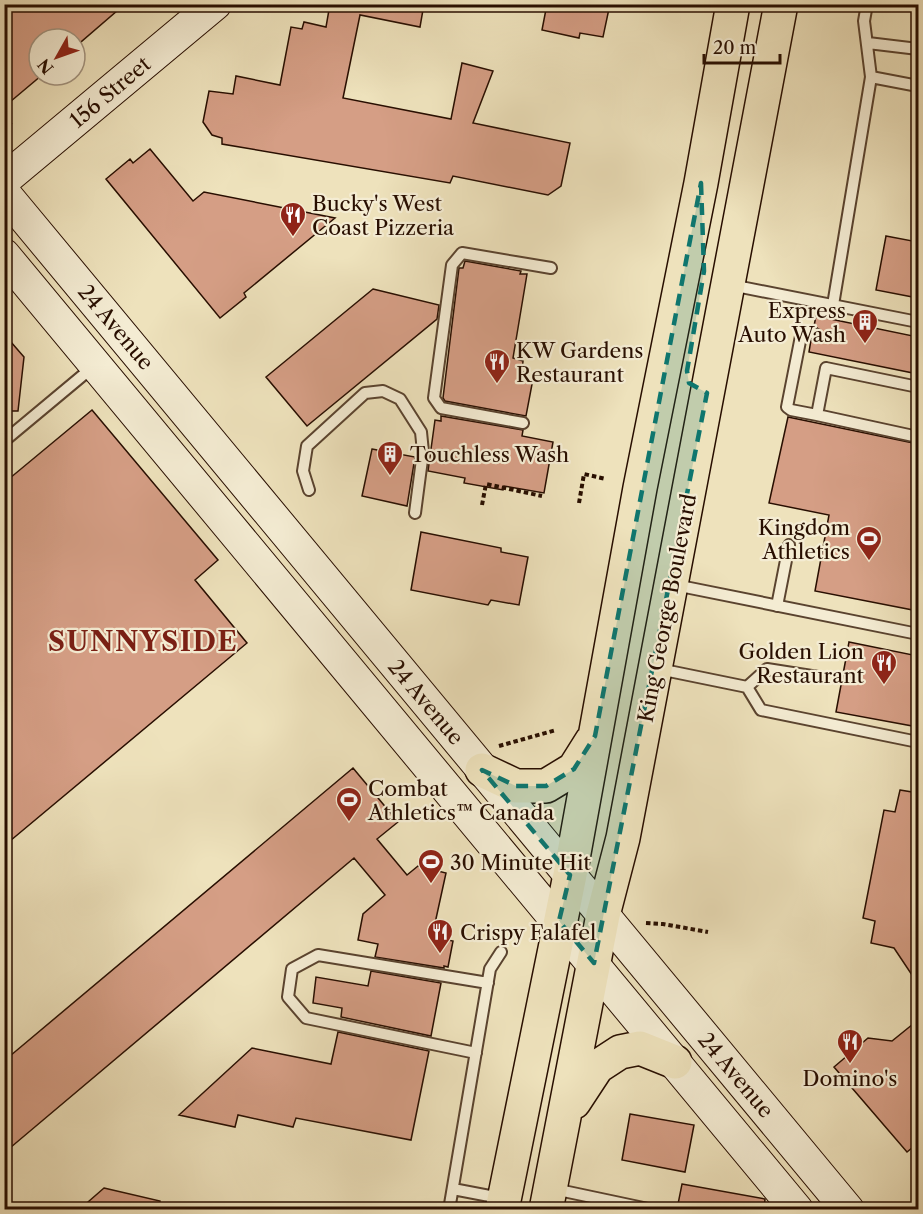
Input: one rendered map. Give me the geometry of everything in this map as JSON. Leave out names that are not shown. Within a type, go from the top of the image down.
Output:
[{"type":"main road","name":"156 Street","points":[[4,180],[215,4]]},
{"type":"main road","points":[[503,1204],[570,875],[640,488],[701,183],[733,4]]},
{"type":"main road","points":[[761,4],[760,14],[771,55]]},
{"type":"main road","name":"King George Boulevard","points":[[548,1199],[603,915],[623,838],[781,4]]},
{"type":"main road","points":[[701,183],[704,271],[687,371],[689,383],[697,390],[707,393]]},
{"type":"main road","name":"24 Avenue","points":[[4,193],[490,758],[570,875],[848,1209]]},
{"type":"main road","name":"24 Avenue","points":[[4,255],[797,1209]]},
{"type":"main road","points":[[490,758],[516,786],[546,786],[574,769],[595,736]]},
{"type":"main road","points":[[564,1116],[597,1067],[620,1052],[640,1048],[675,1062]]},
{"type":"lane","points":[[833,305],[871,77],[864,21],[867,4]]},
{"type":"lane","points":[[868,43],[918,49]]},
{"type":"lane","points":[[871,77],[918,86]]},
{"type":"lane","points":[[523,423],[441,408],[434,398],[452,265],[462,253],[551,268]]},
{"type":"lane","points":[[728,285],[918,322]]},
{"type":"lane","points":[[813,333],[801,331],[786,407],[918,437]]},
{"type":"lane","points":[[4,441],[95,364]]},
{"type":"lane","points":[[817,415],[826,368],[918,387]]},
{"type":"lane","points":[[309,490],[303,471],[307,446],[365,393],[383,391],[400,399],[421,432],[423,452],[415,513]]},
{"type":"lane","points":[[777,606],[789,545]]},
{"type":"lane","points":[[672,585],[918,634]]},
{"type":"lane","points":[[655,669],[747,687],[761,710],[918,742]]},
{"type":"lane","points":[[747,687],[768,669],[818,678]]},
{"type":"lane","points":[[449,1209],[490,969],[501,952]]},
{"type":"lane","points":[[476,1053],[306,1018],[288,997],[292,969],[318,956],[488,983]]},
{"type":"lane","points":[[453,1189],[503,1204]]},
{"type":"lane","points":[[548,1199],[654,1209]]},
{"type":"path","points":[[4,117],[11,125]]},
{"type":"path","points":[[579,503],[584,474],[606,479]]},
{"type":"path","points":[[482,506],[486,484],[543,496]]},
{"type":"path","points":[[490,758],[556,730]]},
{"type":"path","points":[[641,923],[663,924],[708,933]]},
{"type":"highlighted area","points":[[701,183],[704,271],[687,371],[689,383],[707,393],[594,963],[559,921],[570,875],[482,770],[516,786],[546,786],[574,769],[595,736]]},
{"type":"building","points":[[4,4],[125,4],[87,37],[87,27],[27,27],[28,87],[4,107]]},
{"type":"building","points":[[330,4],[424,4],[420,27],[360,15],[343,98],[451,119],[462,63],[493,71],[473,123],[570,143],[561,186],[548,195],[453,176],[450,183],[222,144],[222,138],[212,135],[203,122],[209,91],[233,94],[236,76],[280,85],[291,27],[302,29],[304,22],[326,27]]},
{"type":"building","points":[[547,4],[610,4],[603,37],[580,33],[579,38],[542,30]]},
{"type":"building","points":[[150,149],[193,201],[204,192],[335,218],[244,293],[246,297],[220,318],[106,179],[130,159],[133,163]]},
{"type":"building","points":[[886,236],[918,242],[918,298],[876,290]]},
{"type":"building","points":[[465,261],[527,274],[513,358],[523,361],[522,372],[528,372],[527,377],[533,379],[526,416],[445,401],[443,398],[459,268],[463,268]]},
{"type":"building","points":[[373,289],[439,305],[437,319],[307,426],[266,377]]},
{"type":"building","name":"Express Auto Wash","points":[[816,316],[918,337],[918,374],[809,352],[811,340],[816,340],[820,335],[820,330],[814,326]]},
{"type":"building","points":[[4,334],[24,357],[18,411],[4,411]]},
{"type":"building","points":[[92,410],[218,560],[195,580],[247,643],[4,846],[4,483]]},
{"type":"building","points":[[441,416],[523,430],[522,436],[553,442],[544,493],[504,486],[503,490],[464,483],[465,478],[428,471],[435,420],[441,421]]},
{"type":"building","points":[[788,417],[918,444],[918,611],[815,591],[829,515],[769,503]]},
{"type":"building","name":"Touchless Wash","points":[[372,449],[415,457],[407,506],[362,496]]},
{"type":"building","points":[[421,532],[501,548],[501,552],[528,557],[519,605],[491,600],[488,605],[411,590]]},
{"type":"building","points":[[849,642],[918,656],[918,727],[836,712]]},
{"type":"building","points":[[353,768],[398,822],[377,839],[407,875],[418,866],[446,873],[432,937],[453,941],[448,967],[375,957],[378,944],[358,940],[363,914],[385,895],[354,858],[4,1153],[4,1061]]},
{"type":"building","points":[[900,790],[918,793],[918,984],[894,948],[871,943],[875,921],[863,918],[884,810],[895,812]]},
{"type":"building","points":[[371,971],[441,983],[431,1036],[341,1017],[342,1008],[313,1003],[316,977],[368,986]]},
{"type":"building","points":[[918,1020],[918,1143],[907,1152],[834,1067],[868,1038],[892,1041]]},
{"type":"building","points":[[338,1032],[429,1051],[411,1140],[296,1118],[293,1127],[238,1115],[235,1127],[179,1115],[252,1048],[331,1064]]},
{"type":"building","points":[[630,1114],[694,1125],[685,1172],[622,1160]]},
{"type":"building","points":[[682,1184],[765,1199],[764,1209],[677,1209]]},
{"type":"building","points":[[104,1188],[160,1201],[159,1209],[80,1209]]},
{"type":"place","name":"Bucky's West Coast Pizzeria","points":[[293,238]]},
{"type":"place","name":"Express Auto Wash","points":[[865,345]]},
{"type":"place","name":"KW Gardens Restaurant","points":[[497,385]]},
{"type":"place","name":"Touchless Wash","points":[[390,477]]},
{"type":"place","name":"Kingdom Athletics","points":[[869,562]]},
{"type":"place","name":"Golden Lion Restaurant","points":[[884,686]]},
{"type":"place","name":"Combat Athletics™ Canada","points":[[349,823]]},
{"type":"place","name":"30 Minute Hit","points":[[431,885]]},
{"type":"place","name":"Crispy Falafel","points":[[440,955]]},
{"type":"place","name":"Domino's","points":[[850,1065]]},
{"type":"district","name":"SUNNYSIDE","points":[[143,641]]}]
